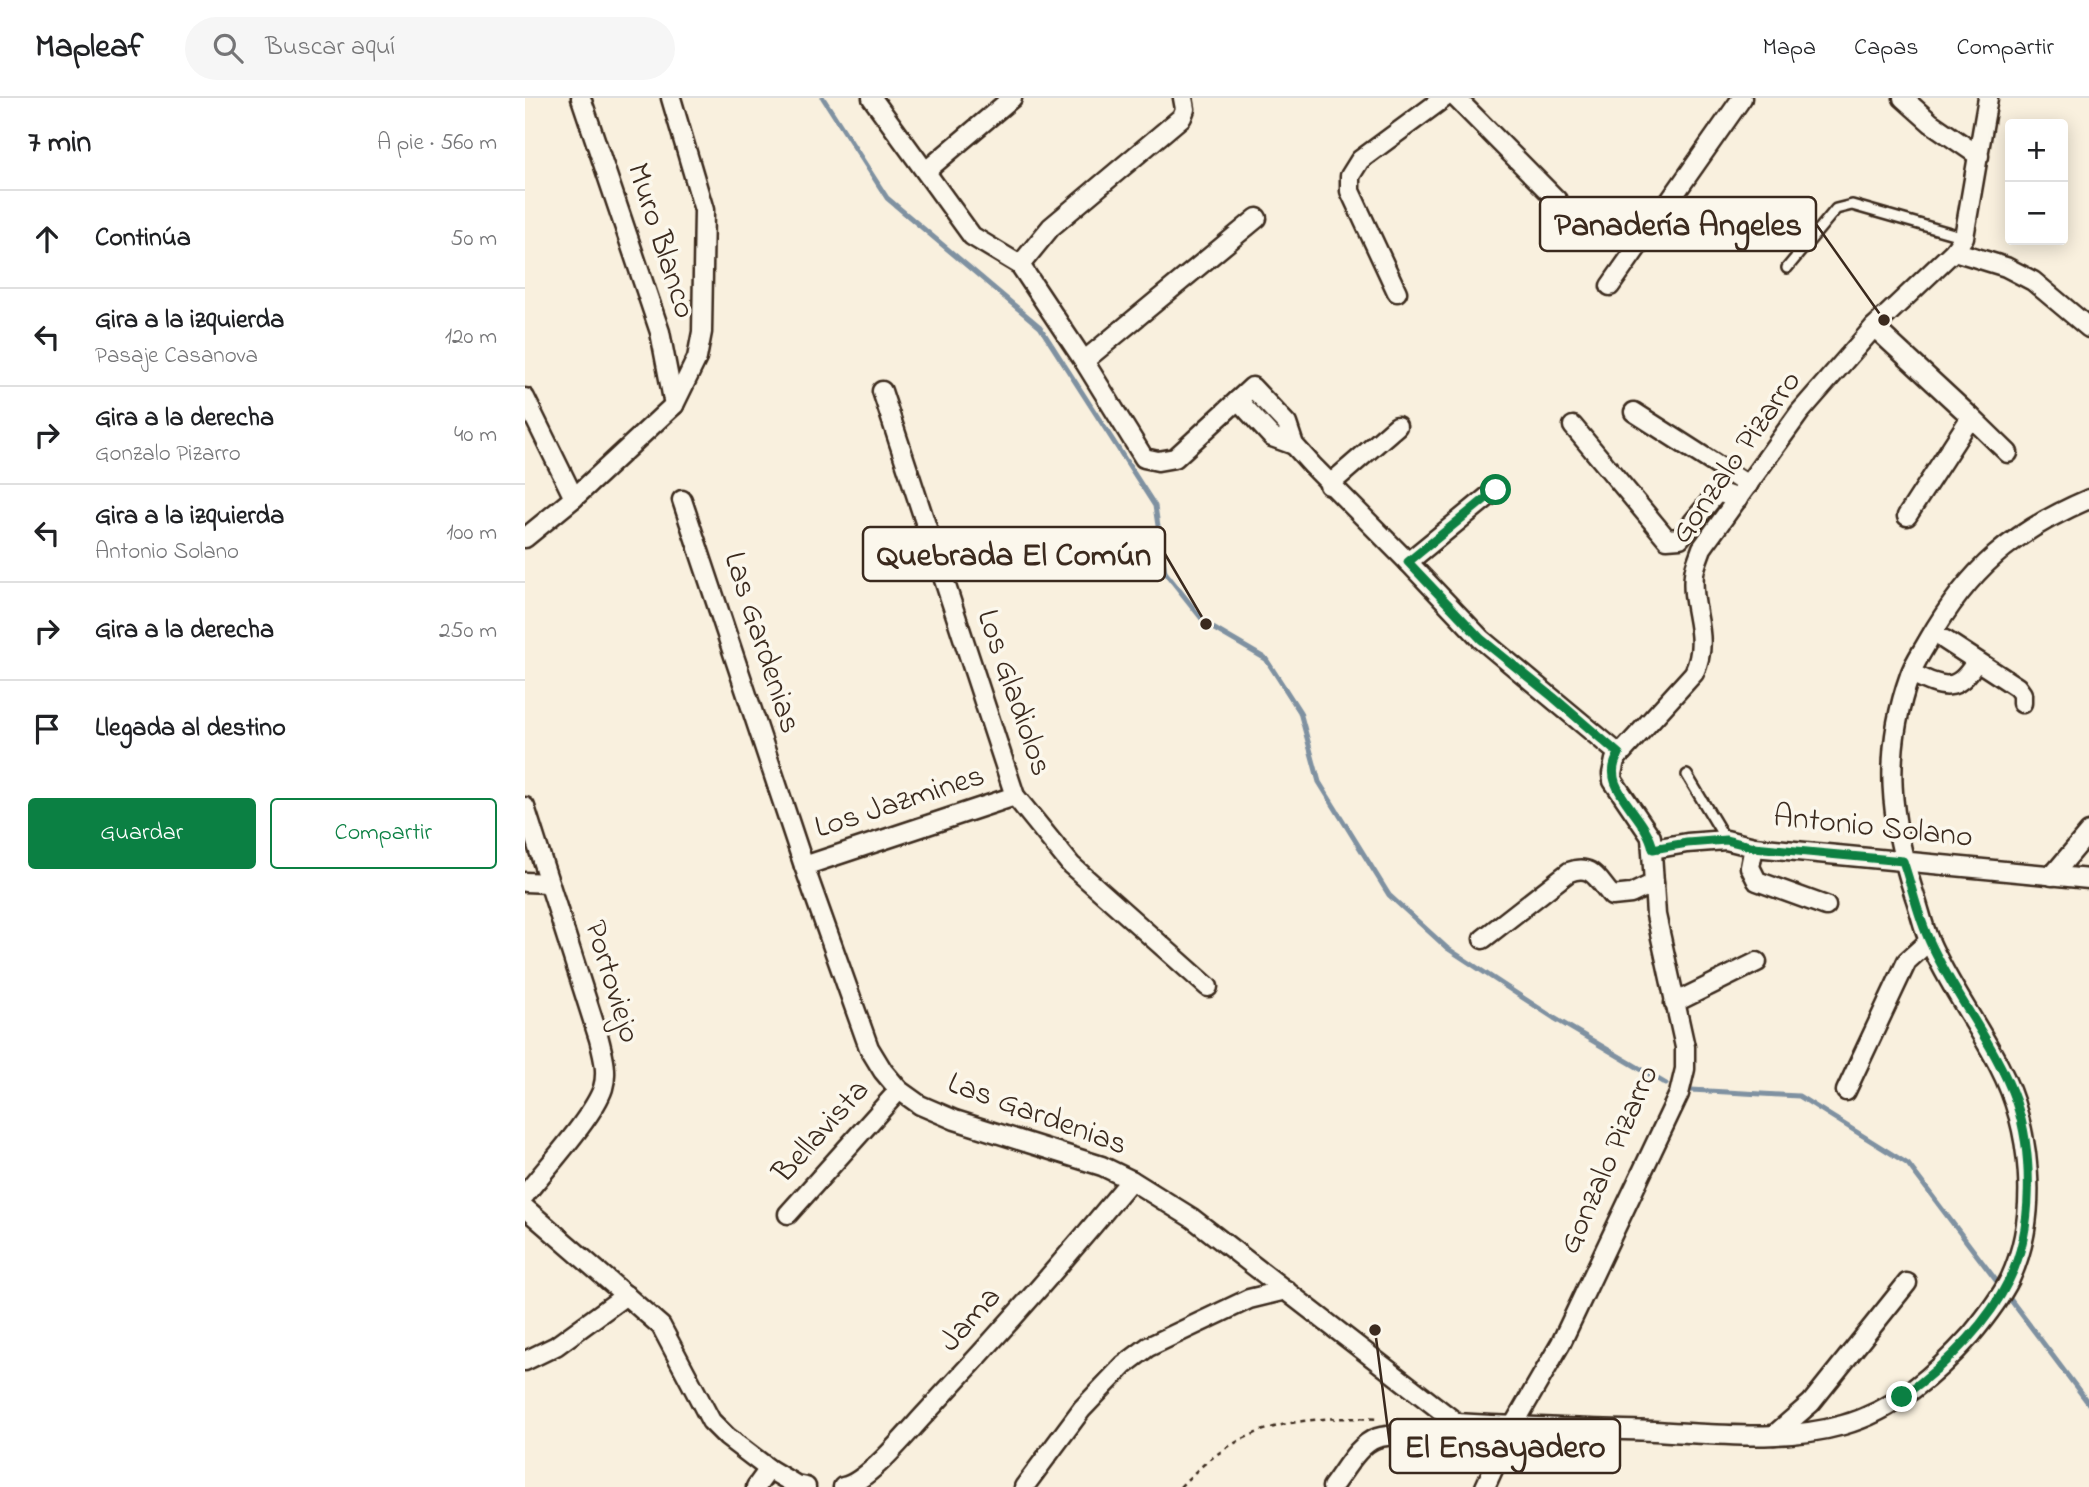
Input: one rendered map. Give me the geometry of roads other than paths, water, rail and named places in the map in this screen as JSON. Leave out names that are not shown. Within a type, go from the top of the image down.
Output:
[{"type":"street","name":"Muro Blanco","points":[[581,98],[660,332],[674,405]]},
{"type":"street","points":[[525,538],[574,498],[674,405],[697,358],[702,332],[704,210],[671,98]]},
{"type":"street","points":[[872,98],[972,236],[1020,265],[1144,458],[1149,461],[1175,458],[1252,387],[1287,424],[1296,447],[1329,485],[1408,562],[1481,639],[1619,754]]},
{"type":"street","points":[[926,172],[1012,98]]},
{"type":"street","points":[[1020,265],[1051,228],[1182,117],[1185,109],[1183,98]]},
{"type":"street","points":[[1397,292],[1350,191],[1350,176],[1360,160],[1444,98]]},
{"type":"street","points":[[1456,98],[1557,200]]},
{"type":"street","points":[[1610,286],[1742,98]]},
{"type":"street","points":[[1903,98],[1979,156]]},
{"type":"street","points":[[1988,98],[1979,156],[1959,244],[2033,281],[2089,328]]},
{"type":"street","points":[[1084,361],[1257,218]]},
{"type":"street","name":"Gonzalo Pizarro","points":[[1485,1487],[1513,1426],[1561,1343],[1679,1094],[1685,1069],[1685,1047],[1656,915],[1651,836],[1613,781],[1612,768],[1619,754],[1694,673],[1700,660],[1702,639],[1695,594],[1695,565],[1702,548],[1800,412],[1874,327],[1959,244]]},
{"type":"street","points":[[1874,327],[2008,453]]},
{"type":"street","name":"Los Gladiolos","points":[[882,391],[1014,796],[1071,866],[1208,987]]},
{"type":"street","points":[[525,398],[574,498]]},
{"type":"street","points":[[1238,400],[1272,436],[1296,447]]},
{"type":"street","points":[[1634,412],[1743,492]]},
{"type":"street","points":[[1907,516],[1971,417]]},
{"type":"street","points":[[1329,485],[1397,426]]},
{"type":"street","points":[[1573,426],[1667,539],[1680,538],[1715,495],[1721,492],[1743,492]]},
{"type":"street","points":[[1408,562],[1496,490]]},
{"type":"street","points":[[1332,1487],[1363,1447],[1377,1438],[1437,1434],[1451,1429],[1457,1423],[1774,1435],[1843,1425],[1875,1413],[1930,1376],[1954,1354],[1995,1304],[2010,1278],[2021,1246],[2027,1209],[2025,1143],[2016,1102],[2000,1067],[1929,941],[1903,861],[1890,782],[1898,724],[1911,673],[1946,611],[1970,579],[1996,552],[2049,518],[2089,499]]},
{"type":"street","name":"Las Gardenias","points":[[682,500],[804,866],[869,1048],[883,1071],[899,1090],[921,1105],[955,1120],[1102,1166],[1131,1180],[1192,1218],[1457,1423]]},
{"type":"street","points":[[1945,640],[2017,687],[2022,694],[2022,703]]},
{"type":"street","points":[[1911,673],[1939,686],[1949,687],[1962,681],[1976,661]]},
{"type":"street","name":"Los Jazmines","points":[[804,866],[1014,796]]},
{"type":"street","name":"Portoviejo","points":[[525,807],[599,1039],[605,1066],[603,1088],[590,1112],[525,1195]]},
{"type":"street","points":[[2052,876],[2089,832]]},
{"type":"street","name":"Antonio Solano","points":[[1653,849],[1726,840],[1754,847],[2089,879]]},
{"type":"street","points":[[1754,847],[1749,867],[1757,881],[1826,906]]},
{"type":"street","points":[[1483,939],[1569,872],[1581,868],[1588,869],[1612,895],[1623,897],[1654,883]]},
{"type":"street","points":[[525,882],[549,883]]},
{"type":"street","points":[[1846,1091],[1907,961],[1929,941]]},
{"type":"street","points":[[1674,1003],[1757,962]]},
{"type":"street","name":"Bellavista","points":[[788,1214],[899,1090]]},
{"type":"street","name":"Jama","points":[[843,1487],[853,1485],[878,1464],[999,1335],[1131,1180]]},
{"type":"street","points":[[525,1208],[661,1326],[711,1421],[727,1437],[769,1469],[796,1485],[806,1487]]},
{"type":"street","points":[[1774,1435],[1811,1403],[1907,1283]]},
{"type":"street","points":[[1024,1487],[1082,1409],[1124,1365],[1148,1348],[1214,1315],[1249,1299],[1286,1290]]},
{"type":"street","points":[[525,1362],[556,1346],[626,1295]]},
{"type":"street","points":[[756,1487],[769,1469]]},
{"type":"lane","points":[[1787,268],[1836,209],[1844,206],[1852,205],[1959,244]]},
{"type":"lane","points":[[1687,775],[1726,840]]},
{"type":"waterway","points":[[823,98],[887,198],[1040,327],[1155,506],[1165,572],[1206,624],[1266,659],[1300,712],[1319,782],[1389,895],[1447,948],[1554,1018],[1666,1084]]},
{"type":"waterway","points":[[1691,1090],[1799,1096],[1908,1164],[2001,1287]]},
{"type":"waterway","points":[[2007,1295],[2089,1404]]},
{"type":"place","name":"Panadería Angeles","points":[[1884,320]]},
{"type":"place","name":"Quebrada El Común","points":[[1206,624]]},
{"type":"place","name":"El Ensayadero","points":[[1375,1330]]}]
